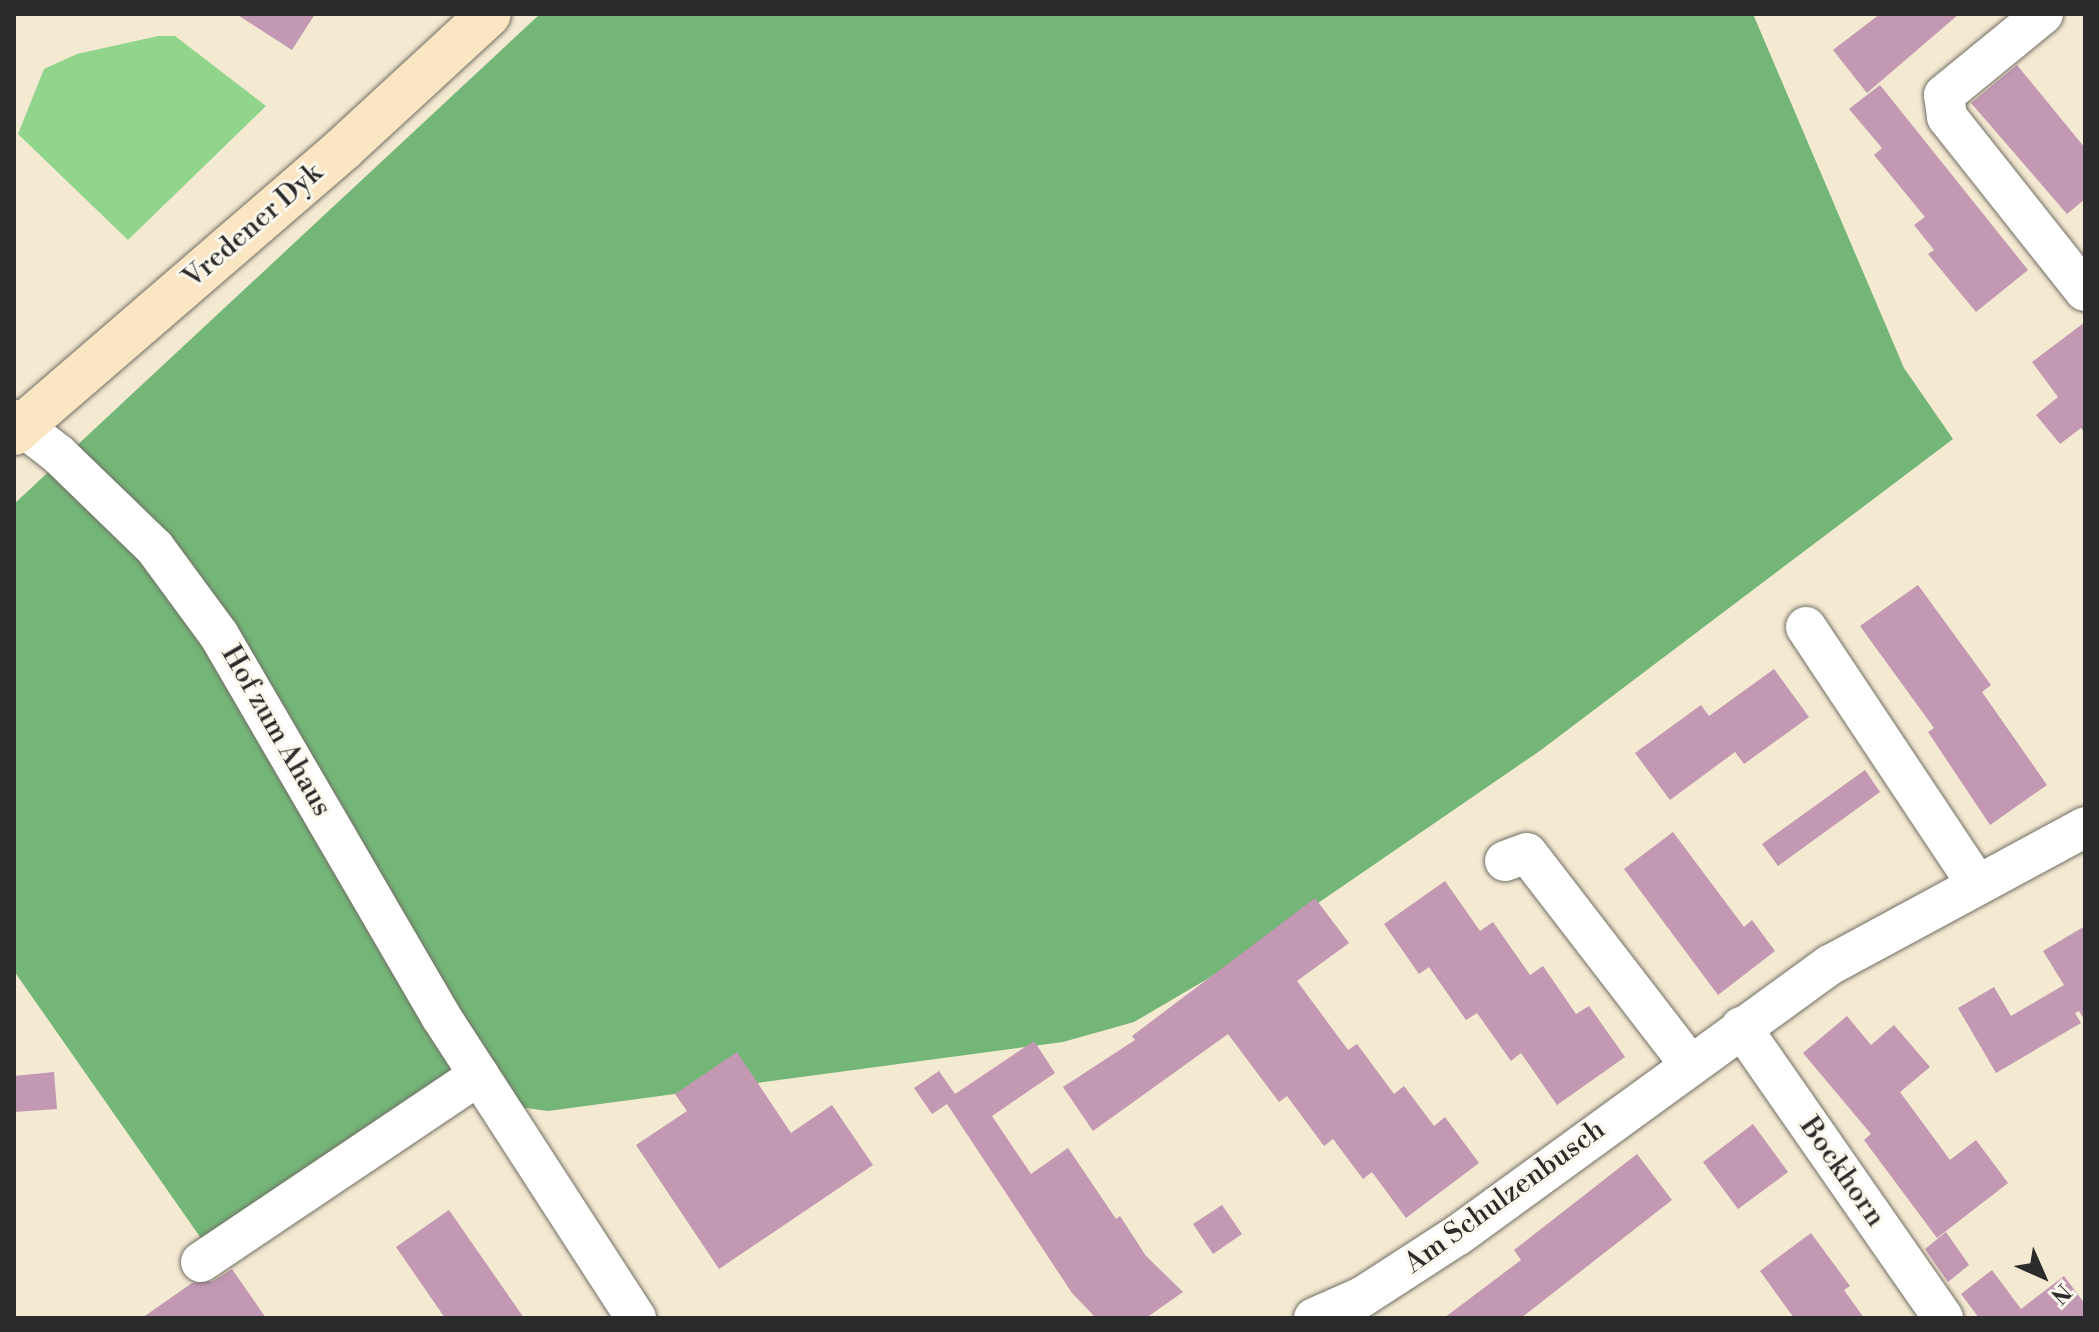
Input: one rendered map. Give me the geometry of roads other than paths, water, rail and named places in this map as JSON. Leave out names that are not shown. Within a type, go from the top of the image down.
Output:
[{"type":"main road","name":"Vredener Dyk","points":[[17,426],[344,148],[489,14]]},
{"type":"street","points":[[2043,14],[1944,95],[1947,117],[2085,291]]},
{"type":"street","name":"Hof zum Ahaus","points":[[17,426],[155,548],[219,635],[479,1075],[636,1318]]},
{"type":"street","points":[[1806,627],[1976,883]]},
{"type":"street","name":"Am Schulzenbusch","points":[[1314,1318],[1362,1297],[1458,1235],[1689,1063],[1830,965],[1976,883],[2085,827]]},
{"type":"street","points":[[1505,861],[1527,853],[1689,1063]]},
{"type":"street","name":"Bockhorn","points":[[1741,1027],[1943,1318]]},
{"type":"street","points":[[201,1262],[479,1075]]}]
